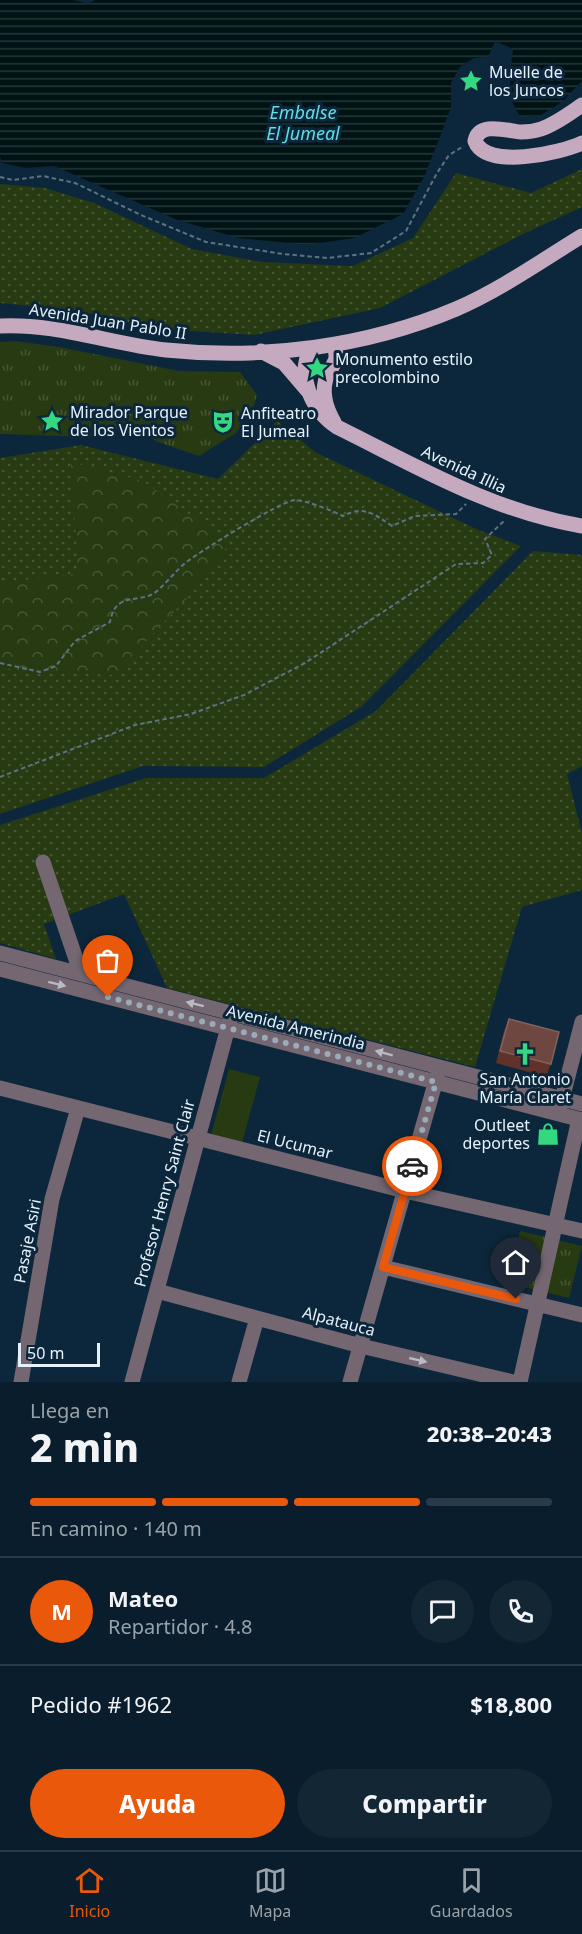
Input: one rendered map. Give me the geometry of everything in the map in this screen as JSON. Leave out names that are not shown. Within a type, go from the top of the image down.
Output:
[{"type":"main road","points":[[582,105],[542,129],[524,132],[482,130],[476,135],[475,141],[480,149],[488,153],[520,158],[582,143]]},
{"type":"main road","name":"Avenida Juan Pablo II","points":[[0,326],[36,326],[165,350],[224,353],[334,345],[394,330],[457,308],[486,294],[582,236]]},
{"type":"main road","points":[[334,345],[337,355],[325,383],[324,396],[329,413],[337,427]]},
{"type":"main road","name":"Avenida Illia","points":[[312,348],[307,358],[305,371],[310,394],[317,410],[337,427],[474,495],[515,511],[550,521],[582,526]]},
{"type":"main road","name":"Avenida Illia","points":[[261,351],[284,363],[310,394]]},
{"type":"street","points":[[43,862],[81,974]]},
{"type":"street","points":[[0,953],[81,974],[229,1021]]},
{"type":"street","name":"Avenida Amerindia","points":[[0,969],[229,1021],[560,1106],[581,1115]]},
{"type":"street","name":"Profesor Henry Saint Clair","points":[[132,1382],[229,1021]]},
{"type":"street","points":[[560,1106],[582,1022]]},
{"type":"street","points":[[351,1382],[438,1074]]},
{"type":"street","name":"El Ucumar","points":[[0,1088],[405,1191],[582,1231]]},
{"type":"street","name":"Pasaje Asiri","points":[[21,1382],[52,1199],[78,1108]]},
{"type":"street","points":[[520,1382],[581,1115]]},
{"type":"street","points":[[383,1267],[582,1315]]},
{"type":"street","name":"Alpatauca","points":[[157,1291],[361,1346],[513,1382]]},
{"type":"street","points":[[239,1382],[257,1318]]},
{"type":"path","points":[[0,177],[13,180],[43,176],[75,183],[141,215],[206,242],[327,258],[371,253],[406,231],[436,173],[449,155],[475,141]]},
{"type":"path","points":[[0,663],[40,672],[56,666],[75,641],[110,622],[111,613],[126,599],[152,594],[188,561],[268,512],[296,500],[324,507],[343,516],[355,510],[375,514],[392,526],[415,516],[456,514],[474,495]]},
{"type":"path","points":[[0,777],[135,726],[191,714],[244,695],[305,663],[456,564],[483,563],[492,555],[485,539],[505,519]]},
{"type":"green space","points":[[582,169],[582,207],[523,234],[380,308],[254,335],[159,329],[73,310],[0,303],[0,184],[45,188],[94,203],[192,249],[262,262],[353,266],[413,238],[456,173],[531,193]]},
{"type":"green space","points":[[15,341],[59,347],[179,371],[240,372],[257,395],[254,405],[236,433],[199,456],[158,442],[128,425],[93,437],[0,434],[0,342]]},
{"type":"green space","points":[[277,421],[315,452],[476,529],[521,546],[361,707],[264,767],[143,766],[0,814],[0,458],[81,445],[218,479]]},
{"type":"green space","points":[[71,462],[143,481],[230,543],[188,597],[114,675],[0,669],[0,580],[4,582],[78,574]]},
{"type":"green space","points":[[533,551],[582,555],[582,766],[567,774],[582,833],[582,890],[522,907],[475,1067],[167,988],[124,894],[44,924],[56,959],[0,943],[0,825],[146,778],[264,778],[376,711]]},
{"type":"green space","points":[[229,1069],[260,1077],[242,1143],[211,1135]]},
{"type":"green space","points":[[520,1231],[582,1246],[569,1298],[507,1283]]},
{"type":"water","name":"Embalse El Jumeal","points":[[0,0],[74,0],[88,4],[95,0],[582,0],[582,81],[562,102],[541,115],[520,117],[510,98],[513,49],[495,41],[488,57],[474,58],[460,67],[451,83],[451,107],[423,179],[403,214],[354,238],[307,245],[238,238],[175,219],[54,166],[26,168],[2,163],[0,157]]},
{"type":"building","points":[[509,1019],[559,1032],[551,1064],[500,1051]]},
{"type":"way so far","points":[[108,997],[436,1082],[412,1166]]},
{"type":"place","name":"Muelle de los Juncos","points":[[471,81]]},
{"type":"place","name":"Monumento estilo precolombino","points":[[317,368]]},
{"type":"place","name":"Mirador Parque de los Vientos","points":[[52,421]]},
{"type":"place","name":"Anfiteatro El Jumeal","points":[[223,422]]},
{"type":"place","name":"San Antonio María Claret","points":[[525,1054]]},
{"type":"place","name":"Outleet deportes","points":[[548,1134]]},
{"type":"route","points":[[412,1166],[383,1267],[516,1299]]}]
